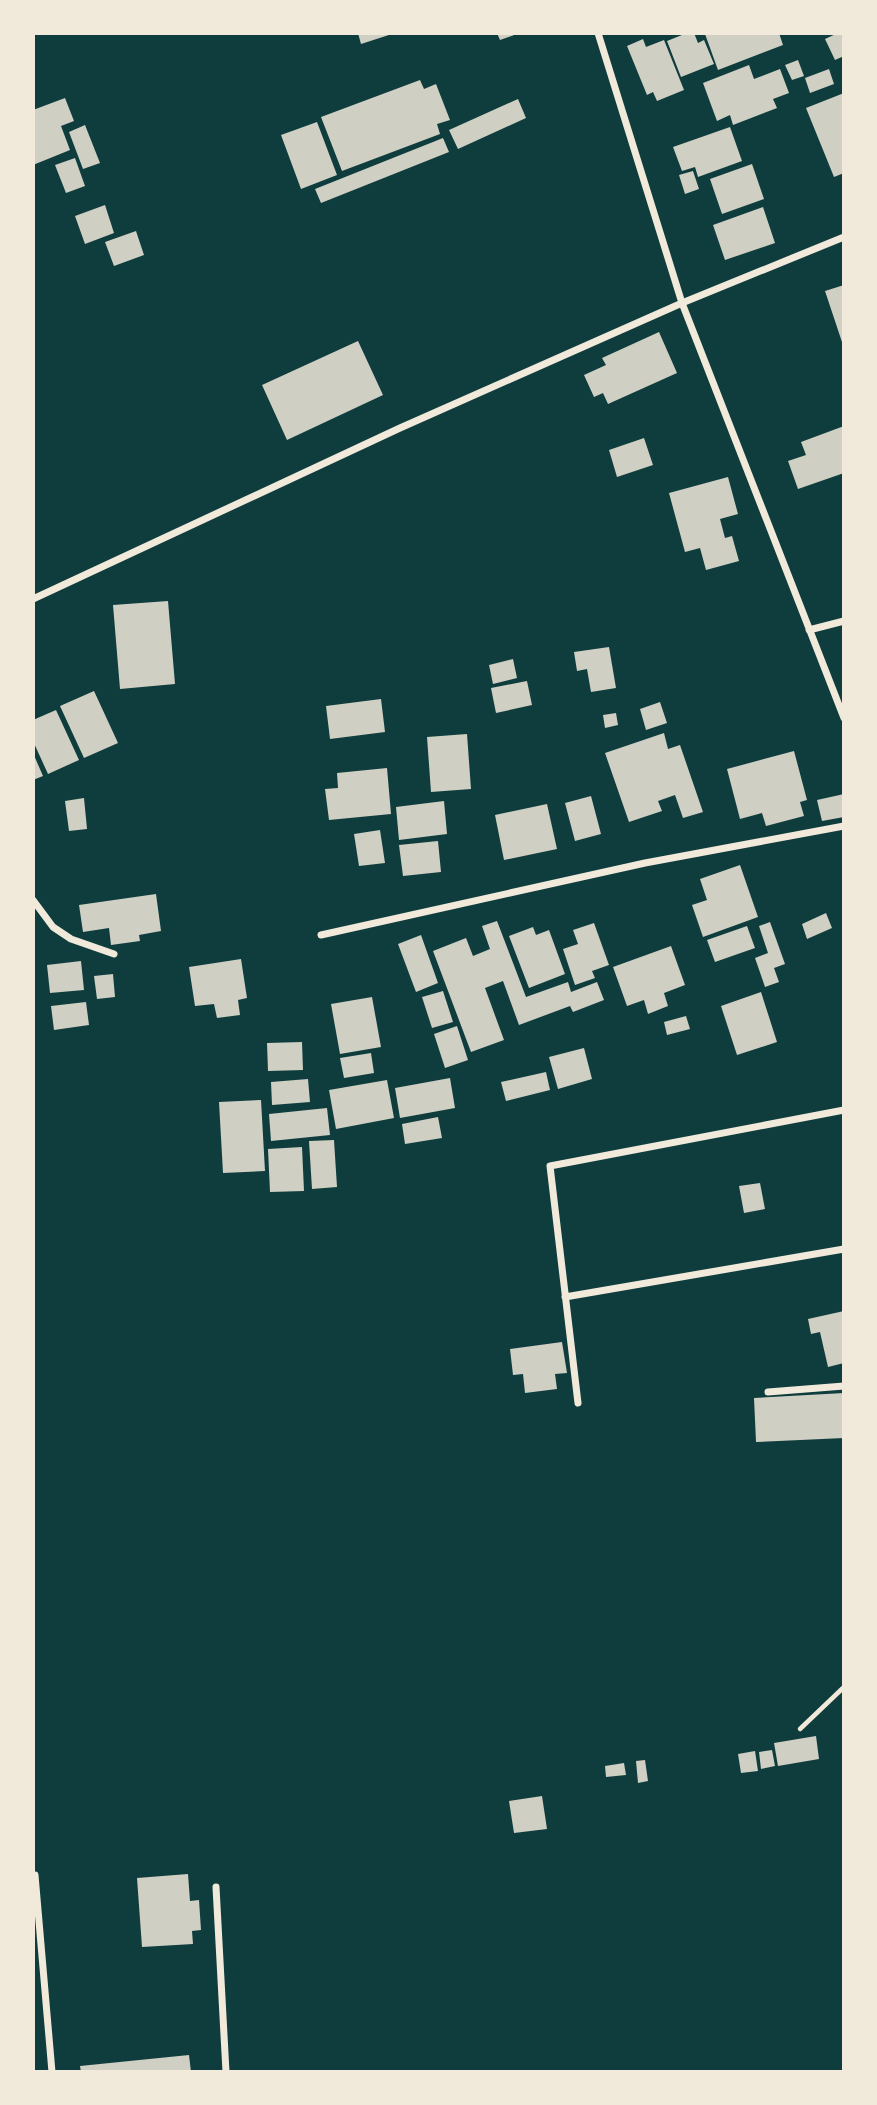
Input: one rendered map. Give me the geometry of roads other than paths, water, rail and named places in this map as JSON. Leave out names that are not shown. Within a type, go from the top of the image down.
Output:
[{"type":"street","points":[[598,33],[682,303],[844,718]]},
{"type":"street","points":[[33,599],[400,428],[682,303],[844,237]]},
{"type":"street","points":[[808,630],[844,621]]},
{"type":"street","points":[[321,935],[645,863],[844,826]]},
{"type":"street","points":[[33,900],[54,927],[71,939],[114,954]]},
{"type":"street","points":[[578,1403],[550,1166],[844,1110]]},
{"type":"street","points":[[565,1297],[844,1249]]},
{"type":"street","points":[[768,1392],[844,1386]]},
{"type":"street","points":[[35,1875],[52,2072]]},
{"type":"street","points":[[216,1887],[226,2072]]}]
